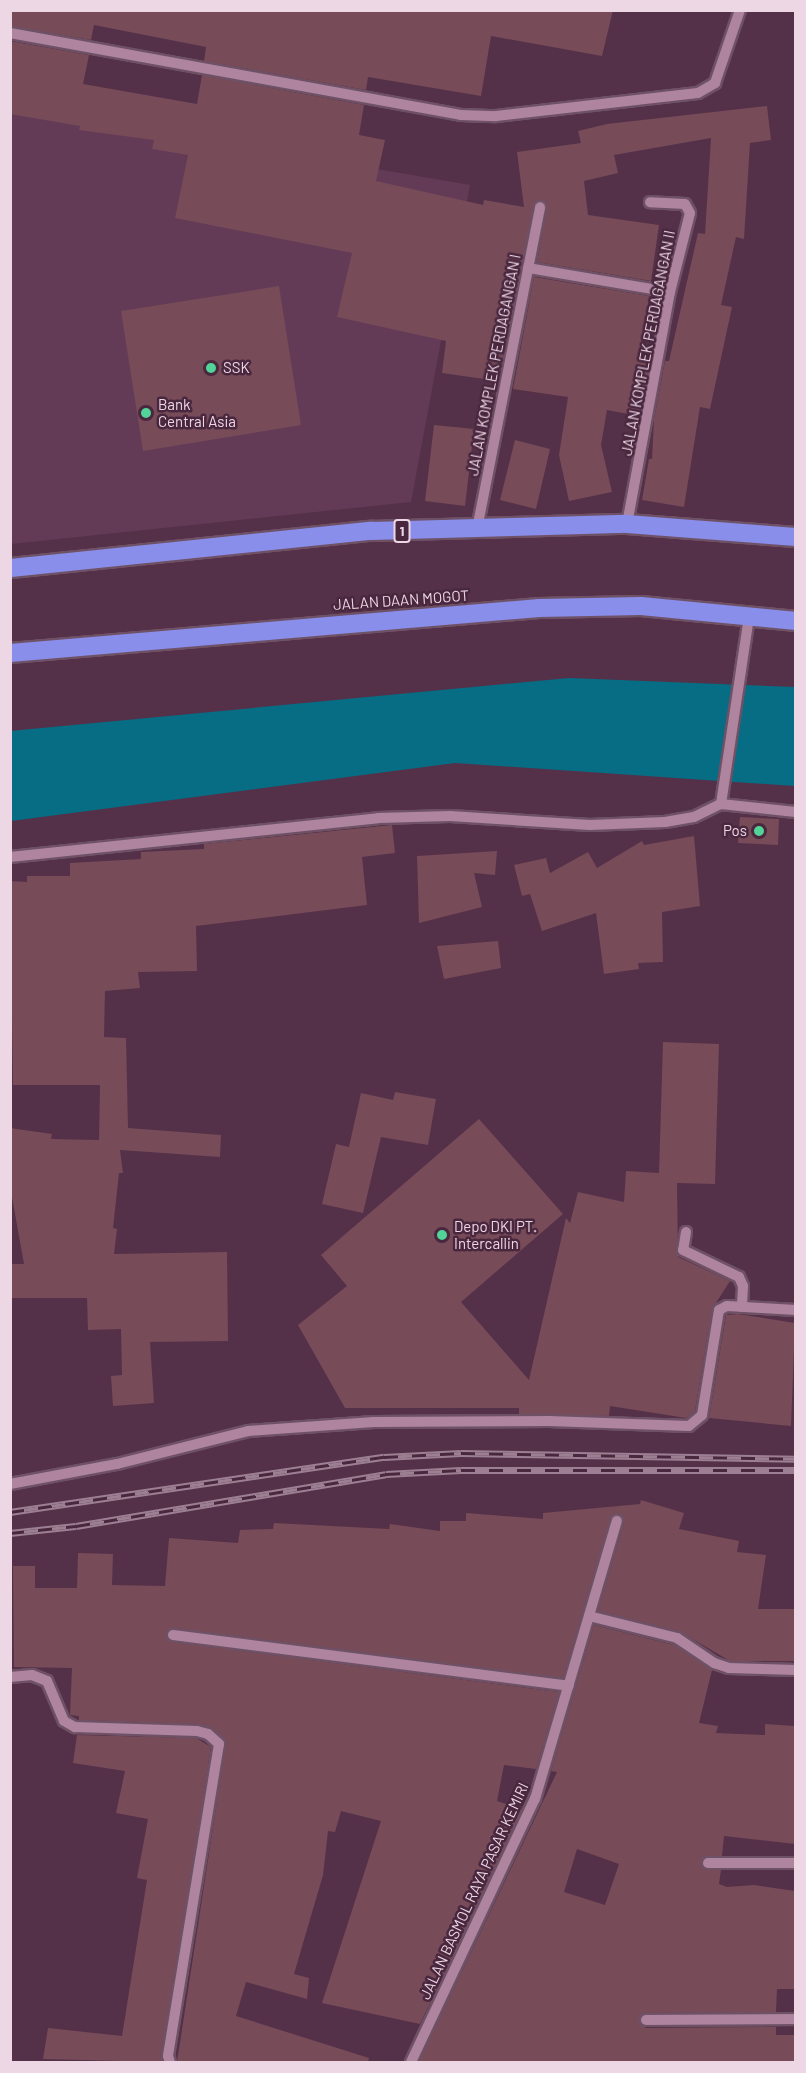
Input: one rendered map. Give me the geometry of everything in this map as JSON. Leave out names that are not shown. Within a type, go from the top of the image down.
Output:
[{"type":"highway","name":"1","points":[[10,568],[352,533],[627,524],[795,537]]},
{"type":"highway","name":"JALAN DAAN MOGOT","points":[[10,653],[539,608],[641,606],[795,621]]},
{"type":"street","points":[[10,33],[461,115],[496,116],[698,93],[715,83],[740,10]]},
{"type":"street","name":"JALAN KOMPLEK PERDAGANGAN II","points":[[627,524],[670,292],[690,210],[685,204],[650,202]]},
{"type":"street","name":"JALAN KOMPLEK PERDAGANGAN I","points":[[477,529],[540,207]]},
{"type":"street","points":[[528,268],[670,292]]},
{"type":"street","points":[[721,804],[749,616]]},
{"type":"street","points":[[10,857],[378,818],[450,816],[590,825],[664,822],[694,817],[721,804],[795,812]]},
{"type":"street","points":[[686,1232],[683,1250],[739,1276],[743,1286],[742,1307]]},
{"type":"street","points":[[10,1484],[117,1464],[248,1431],[374,1422],[689,1426],[702,1415],[716,1314],[722,1307],[795,1310]]},
{"type":"street","name":"JALAN BASMOL RAYA PASAR KEMIRI","points":[[411,2062],[536,1799],[617,1521]]},
{"type":"street","points":[[589,1616],[677,1638],[714,1663],[729,1668],[795,1670]]},
{"type":"street","points":[[173,1635],[569,1686]]},
{"type":"street","points":[[10,1677],[32,1675],[47,1681],[64,1721],[75,1727],[197,1731],[208,1734],[219,1744],[168,2056],[170,2062]]},
{"type":"street","points":[[708,1863],[795,1863]]},
{"type":"street","points":[[646,2020],[795,2019]]},
{"type":"shaded area","points":[[10,106],[470,185],[411,502],[11,544]]},
{"type":"water","points":[[569,678],[795,687],[795,786],[455,763],[11,821],[10,731]]},
{"type":"building","points":[[10,10],[613,10],[602,56],[491,36],[481,96],[368,77],[366,90],[204,61],[206,47],[94,25],[91,40],[10,26]]},
{"type":"building","points":[[10,41],[89,55],[83,84],[197,104],[202,75],[364,105],[359,135],[385,140],[376,181],[483,205],[484,200],[524,207],[517,152],[581,143],[578,131],[607,124],[767,106],[771,140],[750,143],[744,239],[736,237],[721,305],[732,307],[710,409],[700,407],[684,507],[642,500],[649,459],[652,459],[654,419],[665,361],[669,361],[698,233],[705,234],[711,138],[614,155],[618,173],[584,181],[588,215],[659,225],[651,281],[537,262],[547,208],[544,201],[535,202],[498,381],[442,373],[446,341],[337,317],[352,253],[175,218],[188,155],[152,149],[154,140],[79,130],[80,126],[10,114]]},
{"type":"building","points":[[534,277],[649,296],[641,356],[650,358],[639,416],[607,410],[601,445],[612,492],[569,501],[559,455],[568,397],[513,389]]},
{"type":"building","name":"SSK","points":[[279,286],[301,425],[143,451],[121,311]]},
{"type":"building","points":[[434,425],[474,429],[465,506],[425,501]]},
{"type":"building","points":[[515,440],[550,449],[536,509],[500,500]]},
{"type":"building","name":"Pos","points":[[740,817],[779,819],[778,845],[738,843]]},
{"type":"building","points":[[392,825],[395,853],[362,857],[367,905],[196,926],[197,971],[138,972],[140,988],[105,991],[104,1037],[126,1038],[128,1128],[221,1135],[220,1157],[120,1150],[123,1173],[119,1173],[113,1228],[117,1229],[114,1254],[227,1252],[228,1341],[150,1342],[154,1403],[113,1406],[111,1376],[122,1375],[121,1329],[88,1330],[87,1298],[10,1298],[10,1264],[24,1264],[10,1186],[10,1128],[52,1134],[51,1139],[99,1140],[100,1085],[13,1085],[10,881],[27,882],[27,876],[70,876],[70,863],[141,859],[141,852],[204,849],[204,844]]},
{"type":"building","points":[[694,836],[700,906],[662,912],[663,962],[638,963],[639,969],[604,974],[596,913],[542,931],[530,894],[522,896],[514,865],[546,858],[550,873],[588,852],[597,868],[642,841],[644,845]]},
{"type":"building","points":[[497,851],[495,875],[474,873],[482,907],[419,923],[417,856]]},
{"type":"building","points":[[498,941],[501,968],[444,979],[437,946]]},
{"type":"building","points":[[663,1042],[719,1044],[715,1184],[677,1183],[678,1257],[730,1281],[712,1309],[695,1411],[686,1418],[610,1406],[609,1416],[519,1414],[519,1408],[345,1408],[298,1325],[347,1286],[321,1255],[479,1119],[563,1214],[461,1302],[529,1380],[566,1218],[570,1223],[578,1192],[624,1202],[626,1171],[659,1173]]},
{"type":"building","points":[[395,1092],[436,1099],[428,1145],[381,1137],[363,1213],[322,1204],[336,1144],[349,1147],[361,1093],[393,1100]]},
{"type":"building","points":[[738,1314],[795,1323],[791,1426],[709,1418],[726,1315]]},
{"type":"building","points":[[641,1500],[684,1513],[679,1529],[739,1541],[737,1552],[766,1555],[758,1609],[795,1609],[795,1661],[730,1661],[679,1631],[598,1611],[624,1523],[619,1514],[610,1519],[563,1678],[174,1628],[167,1630],[166,1637],[172,1642],[559,1692],[536,1769],[504,1765],[497,1801],[522,1809],[420,2024],[322,2003],[381,1821],[341,1811],[335,1832],[328,1831],[323,1875],[294,1974],[309,1978],[307,1999],[246,1982],[236,2016],[369,2058],[368,2062],[177,2062],[226,1742],[213,1728],[199,1724],[79,1720],[79,1716],[70,1715],[72,1668],[14,1667],[13,1566],[35,1566],[35,1588],[77,1588],[78,1553],[113,1554],[112,1585],[165,1586],[169,1538],[238,1543],[240,1530],[273,1529],[274,1523],[389,1529],[390,1524],[440,1531],[440,1521],[466,1521],[466,1513],[543,1519],[543,1513],[640,1504]]},
{"type":"building","points":[[594,1625],[674,1645],[712,1670],[699,1723],[718,1726],[716,1733],[765,1735],[765,1724],[795,1726],[795,1844],[724,1836],[722,1856],[705,1856],[701,1862],[705,1870],[721,1870],[719,1884],[727,1887],[754,1885],[795,1891],[795,1989],[777,1989],[776,2012],[646,2013],[639,2019],[646,2028],[776,2027],[776,2035],[795,2035],[795,2062],[419,2062],[557,1772],[551,1771]],"holes":[[[577,1849],[619,1864],[605,1905],[564,1892]]]},
{"type":"building","points":[[77,1735],[196,1738],[211,1747],[162,2062],[43,2059],[48,2028],[122,2036],[147,1880],[137,1878],[148,1819],[116,1813],[125,1771],[73,1763]]},
{"type":"railway","points":[[10,1512],[384,1457],[461,1453],[796,1459]]},
{"type":"railway","points":[[10,1533],[76,1526],[386,1474],[461,1470],[796,1470]]},
{"type":"place","name":"SSK","points":[[211,368]]},
{"type":"place","name":"Bank Central Asia","points":[[146,413]]},
{"type":"place","name":"Pos","points":[[759,831]]},
{"type":"place","name":"Depo DKI PT. Intercallin","points":[[442,1235]]}]
